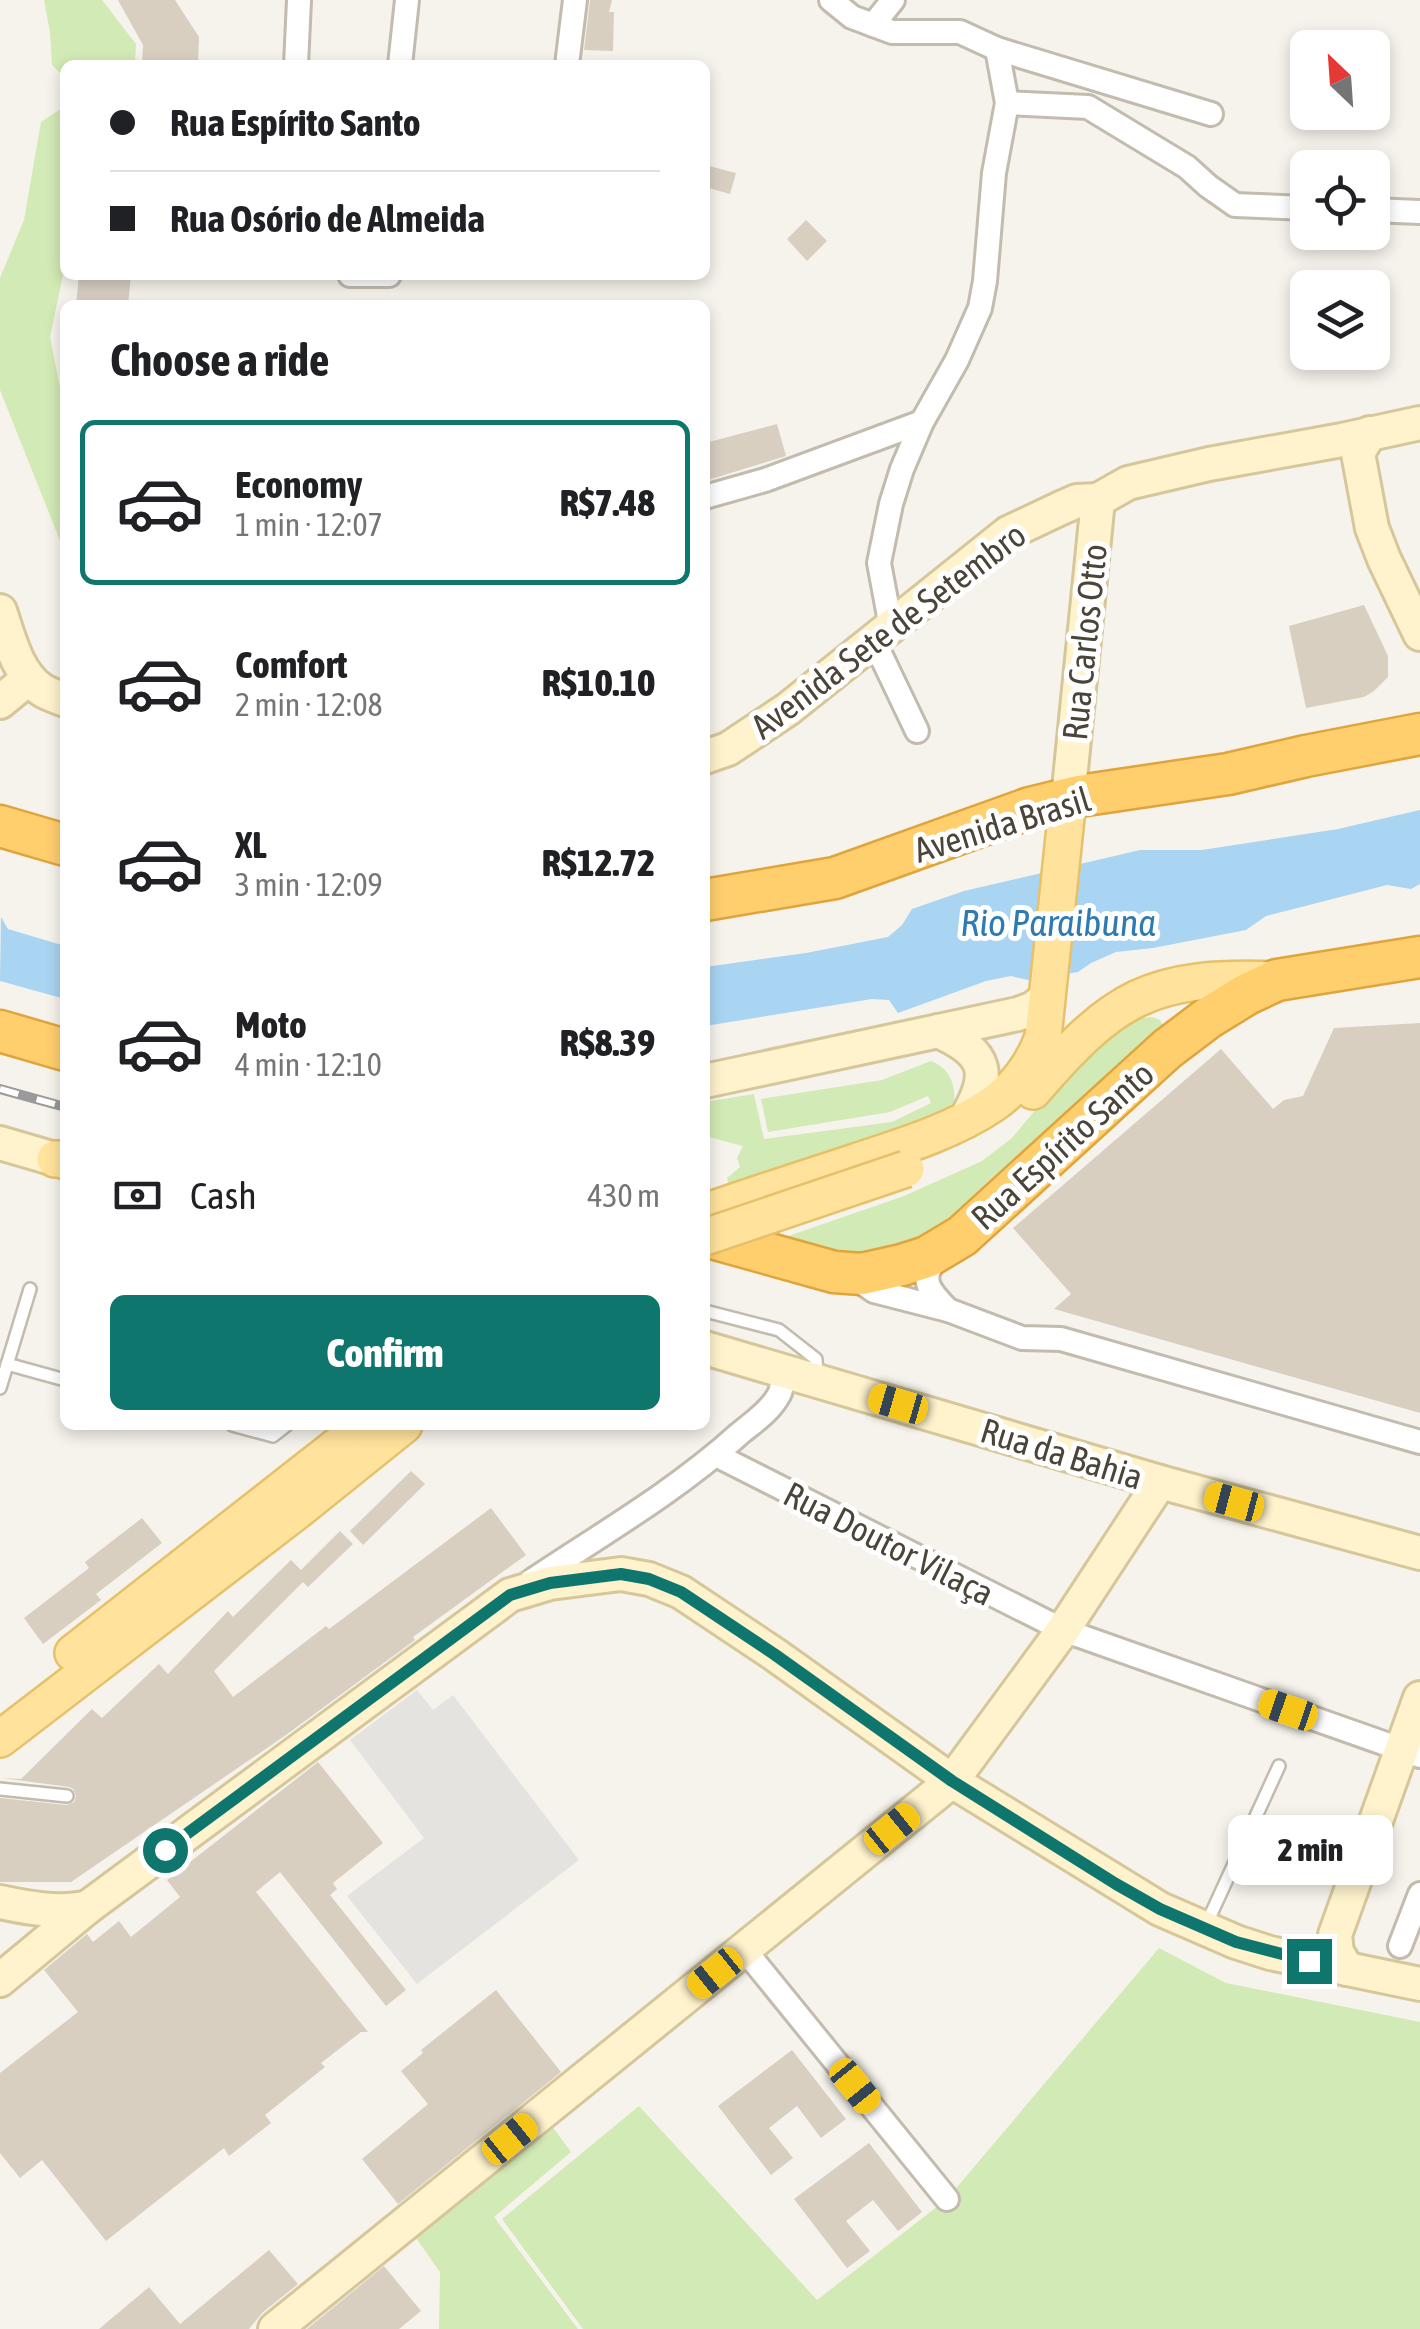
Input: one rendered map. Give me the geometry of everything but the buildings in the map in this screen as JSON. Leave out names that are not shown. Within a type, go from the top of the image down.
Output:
[{"type":"highway","name":"Avenida Brasil","points":[[710,899],[836,878],[1030,808],[1068,799],[1228,774],[1420,734]]},
{"type":"highway","points":[[0,826],[60,843]]},
{"type":"highway","points":[[1276,980],[1415,956]]},
{"type":"highway","name":"Rua Espírito Santo","points":[[841,1272],[862,1274],[902,1265],[928,1257],[962,1236],[1188,1032],[1276,980]]},
{"type":"highway","points":[[0,1031],[60,1049]]},
{"type":"highway","points":[[710,1238],[841,1272]]},
{"type":"main road","name":"Rua Carlos Otto","points":[[904,1158],[1008,1091],[1028,1067],[1044,1037],[1068,799]]},
{"type":"main road","points":[[710,1211],[968,1144],[1020,1106],[1076,1042],[1112,1011],[1139,996],[1194,982],[1234,978],[1276,980]]},
{"type":"main road","points":[[710,1235],[904,1158]]},
{"type":"main road","points":[[0,1740],[288,1501],[359,1430]]},
{"type":"main road","points":[[0,1711],[288,1501],[396,1430]]},
{"type":"street","points":[[296,60],[299,0]]},
{"type":"street","points":[[401,60],[408,0]]},
{"type":"street","points":[[568,60],[574,0]]},
{"type":"street","points":[[831,0],[852,17],[892,32],[960,32],[998,50],[1210,114]]},
{"type":"street","points":[[873,25],[893,0]]},
{"type":"street","points":[[916,731],[883,634],[879,564],[896,486],[922,422],[958,360],[980,308],[994,173],[1007,103],[998,50]]},
{"type":"street","points":[[1007,103],[1088,107],[1187,167],[1235,205],[1290,207]]},
{"type":"street","points":[[1390,211],[1420,212]]},
{"type":"street","points":[[710,496],[764,480],[922,422]]},
{"type":"street","name":"Avenida Sete de Setembro","points":[[710,755],[788,710],[1008,533],[1077,501],[1098,500],[1128,483],[1209,464],[1357,442],[1420,423]]},
{"type":"street","points":[[1357,442],[1372,528],[1420,634]]},
{"type":"street","name":"Rua Carlos Otto","points":[[1068,799],[1098,500]]},
{"type":"street","points":[[0,610],[20,664],[40,690],[60,698]]},
{"type":"street","points":[[0,702],[30,678]]},
{"type":"street","points":[[710,1080],[1018,1014],[1034,1008],[1049,988]]},
{"type":"street","points":[[938,1031],[969,1049],[982,1072],[982,1086],[964,1120]]},
{"type":"street","points":[[0,1143],[60,1159]]},
{"type":"street","points":[[947,1246],[927,1270],[927,1284],[948,1310]]},
{"type":"street","points":[[841,1272],[874,1291],[948,1310],[1022,1338],[1061,1339],[1420,1442]]},
{"type":"street","name":"Rua da Bahia","points":[[710,1349],[1160,1482],[1420,1553]]},
{"type":"street","points":[[0,1980],[88,1907],[510,1595],[716,1455],[779,1396],[782,1387],[778,1369]]},
{"type":"street","name":"Rua Doutor Vilaça","points":[[716,1455],[1063,1630],[1411,1753]]},
{"type":"street","points":[[276,2329],[952,1781],[1063,1630],[1160,1482]]},
{"type":"street","points":[[510,1595],[550,1583],[621,1574],[649,1579],[681,1592],[952,1781],[1160,1909],[1270,1952],[1420,1984]]},
{"type":"street","points":[[1348,1969],[1337,1952],[1335,1935],[1411,1753],[1420,1698]]},
{"type":"street","points":[[1400,1946],[1420,1894]]},
{"type":"street","points":[[0,1902],[56,1910],[88,1907]]},
{"type":"street","points":[[744,1950],[947,2200]]},
{"type":"lane","points":[[0,1388],[30,1289]]},
{"type":"lane","points":[[710,1312],[780,1330],[816,1359],[817,1380]]},
{"type":"lane","points":[[7,1364],[60,1379]]},
{"type":"lane","points":[[251,1430],[273,1436],[281,1430]]},
{"type":"lane","points":[[1204,1929],[1279,1766]]},
{"type":"lane","points":[[0,1790],[66,1796]]},
{"type":"green space","points":[[44,0],[102,0],[136,44],[135,60],[60,60],[60,73],[52,65]]},
{"type":"green space","points":[[60,109],[62,280],[50,337],[60,388],[60,540],[0,390],[0,278],[24,220],[41,122]]},
{"type":"green space","points":[[1139,1018],[1160,1020],[1164,1028],[943,1236],[866,1261],[771,1242],[904,1196],[982,1161],[1012,1138],[1085,1050]]},
{"type":"green space","points":[[931,1061],[950,1077],[954,1102],[932,1118],[729,1188],[727,1178],[740,1167],[737,1158],[743,1146],[710,1137],[710,1101],[754,1094],[764,1139],[892,1122],[931,1103],[928,1096],[890,1112],[768,1132],[761,1099],[882,1080]]},
{"type":"green space","points":[[1159,1948],[1226,1983],[1420,2022],[1420,2329],[583,2329],[502,2219],[639,2106],[817,2300],[947,2199]]},
{"type":"green space","points":[[552,2126],[571,2152],[494,2217],[578,2329],[439,2329],[440,2272],[416,2238]]},
{"type":"shaded area","points":[[417,1690],[433,1710],[453,1695],[579,1860],[417,1984],[347,1896],[424,1838],[350,1740]]},
{"type":"water","name":"Rio Paraibuna","points":[[1420,810],[1420,884],[1411,889],[1387,885],[1266,916],[1246,930],[1116,952],[1078,972],[1028,980],[1011,976],[986,981],[898,1013],[889,1000],[872,999],[710,1025],[710,966],[888,937],[912,909],[964,891],[1140,850],[1202,850],[1338,829]]},
{"type":"water","points":[[1,917],[8,929],[60,945],[60,998],[0,981]]},
{"type":"railway","points":[[0,1089],[60,1106]]},
{"type":"route","points":[[165,1850],[510,1595],[550,1583],[621,1574],[649,1579],[681,1592],[952,1781],[1160,1909],[1236,1942],[1309,1961]]}]
